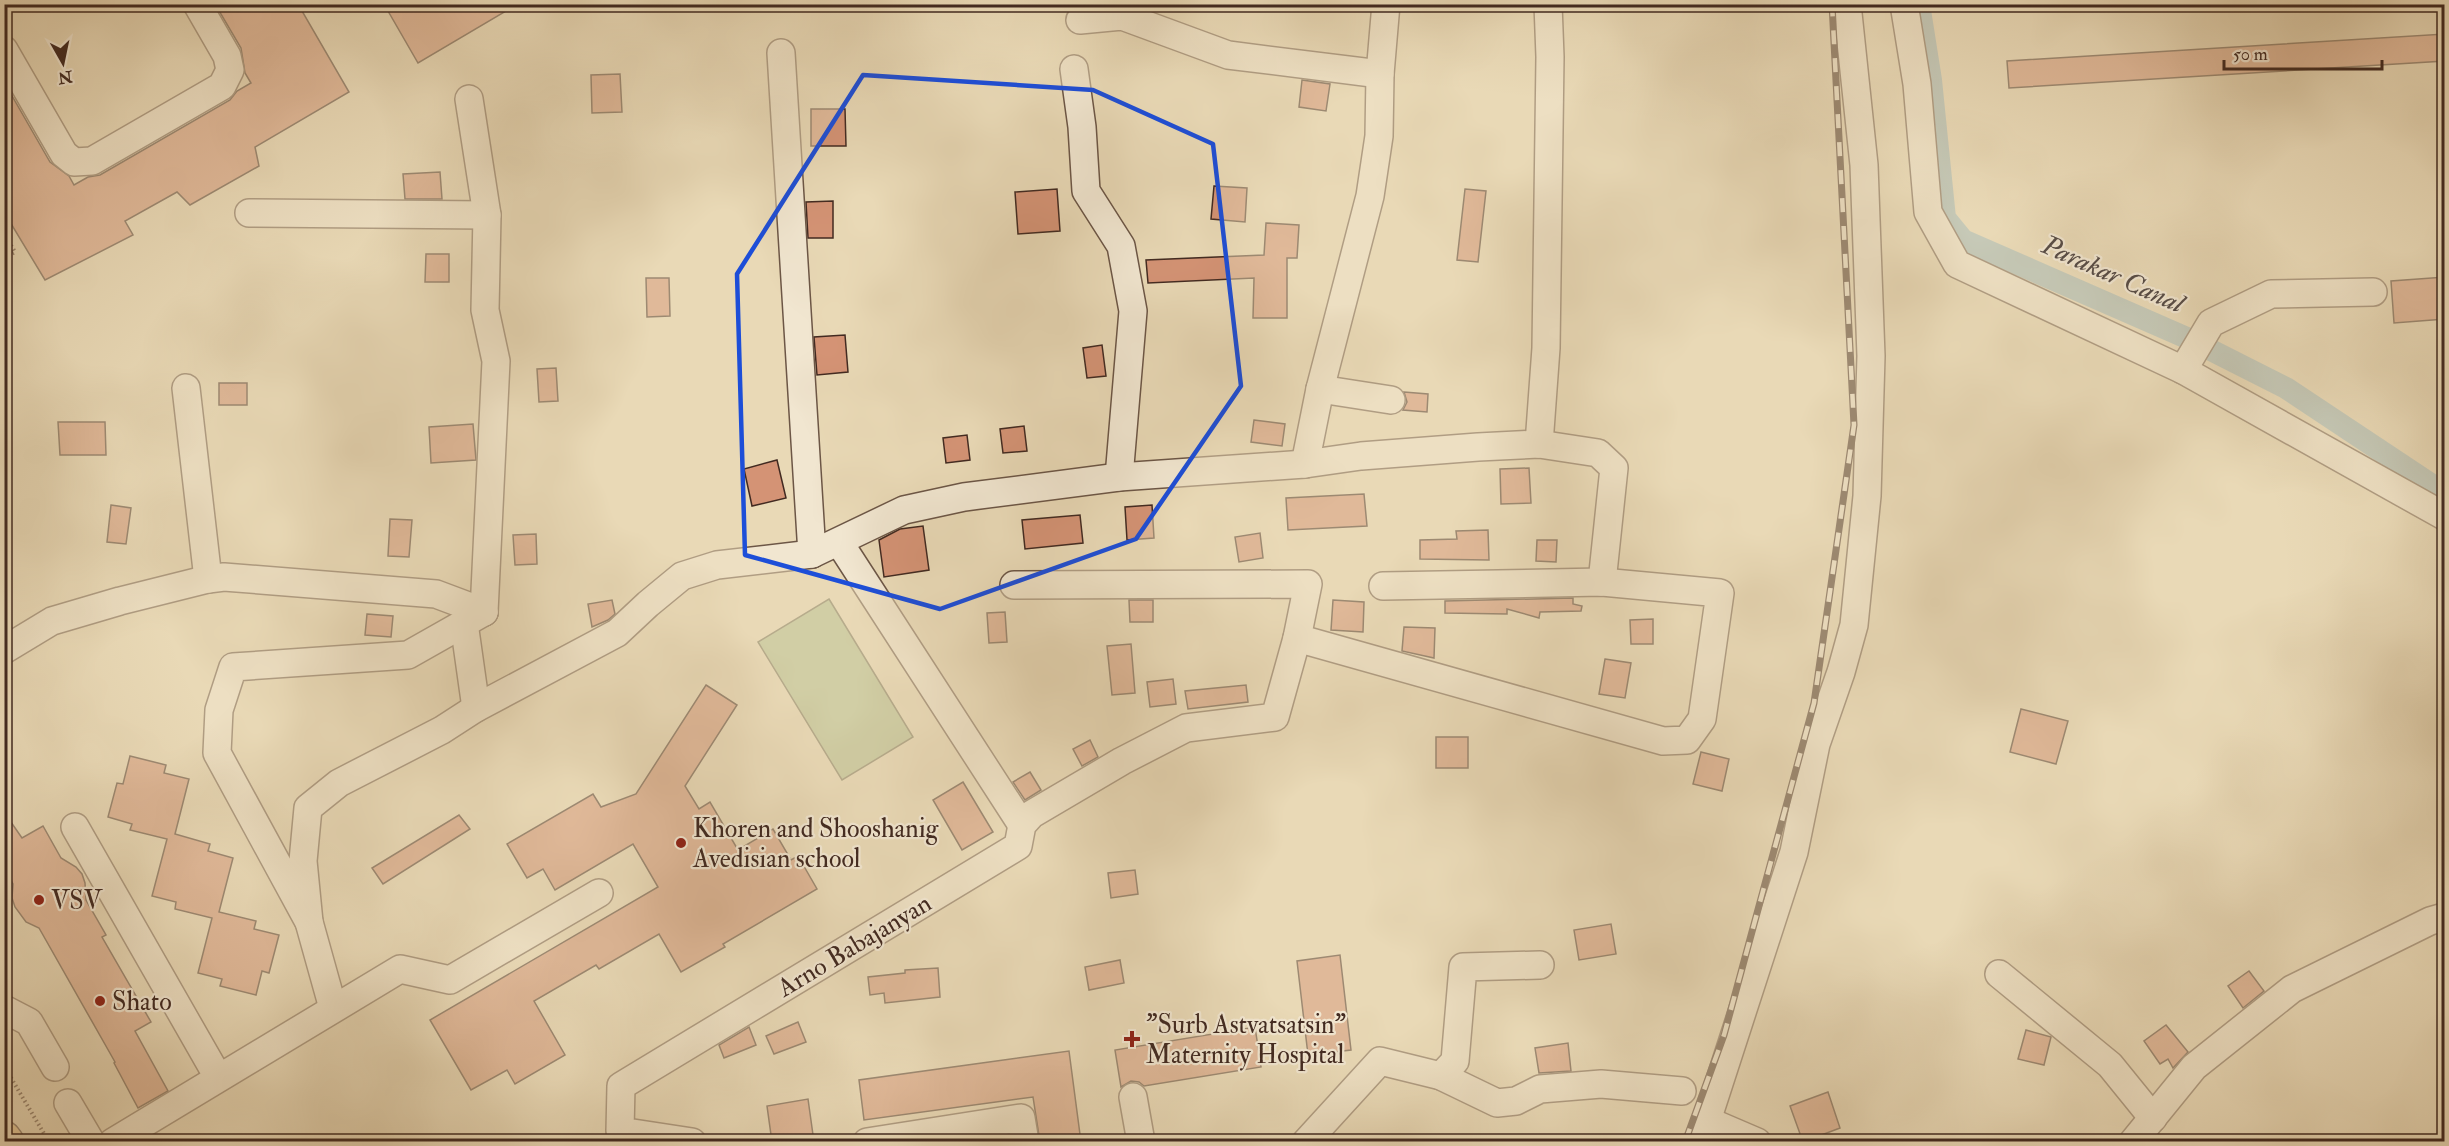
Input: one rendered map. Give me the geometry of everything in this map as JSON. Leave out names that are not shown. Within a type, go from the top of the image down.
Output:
[{"type":"street","points":[[4,50],[64,154],[74,162],[92,161],[222,86],[230,70],[227,56],[197,4]]},
{"type":"street","points":[[1305,465],[1320,389],[1370,196],[1378,135],[1386,4]]},
{"type":"street","points":[[1539,444],[1546,348],[1550,57],[1548,4]]},
{"type":"street","points":[[1757,1142],[1704,1131],[1794,852],[1816,744],[1841,672],[1854,625],[1867,496],[1871,356],[1864,165],[1847,4]]},
{"type":"street","points":[[1904,4],[1917,84],[1928,212],[1957,264],[2183,370],[2445,516]]},
{"type":"street","points":[[1080,20],[1102,16],[1122,16],[1228,55],[1380,74]]},
{"type":"street","points":[[781,53],[812,554]]},
{"type":"street","points":[[1074,69],[1083,127],[1086,191],[1121,246],[1133,311],[1119,477]]},
{"type":"street","points":[[469,99],[487,215],[484,310],[496,361],[474,618],[476,708]]},
{"type":"street","points":[[249,213],[487,215]]},
{"type":"street","points":[[2183,370],[2211,323],[2271,294],[2373,292]]},
{"type":"street","points":[[186,388],[208,579]]},
{"type":"street","points":[[1320,389],[1391,400]]},
{"type":"street","points":[[333,1008],[309,922],[303,861],[308,808],[339,783],[442,730],[476,708],[617,633],[682,576],[717,565],[812,554],[904,510],[964,497],[1119,477],[1305,465],[1361,456],[1539,444],[1598,453],[1614,468],[1602,582]]},
{"type":"street","points":[[838,542],[1022,825]]},
{"type":"street","points":[[4,650],[52,621],[208,579],[224,577],[436,594],[474,618]]},
{"type":"street","points":[[1297,638],[1663,741],[1687,740],[1702,719],[1720,593],[1602,582],[1383,586]]},
{"type":"street","name":"Arno Babajanyan","points":[[692,1142],[620,1131],[621,1086],[1018,846],[1022,825],[1032,814],[1122,761],[1186,728],[1275,717],[1297,638],[1308,584],[1014,585]]},
{"type":"street","points":[[309,922],[217,753],[219,710],[233,668],[408,655],[474,618]]},
{"type":"street","points":[[75,827],[218,1077]]},
{"type":"street","points":[[113,1142],[399,969],[450,980],[599,893]]},
{"type":"street","points":[[2133,1142],[2194,1067],[2292,989],[2430,921],[2445,917]]},
{"type":"street","points":[[1441,1076],[1455,1061],[1463,967],[1540,965]]},
{"type":"street","points":[[1999,975],[2110,1065],[2153,1118]]},
{"type":"street","points":[[4,1009],[28,1022],[55,1067]]},
{"type":"street","points":[[1306,1142],[1380,1061],[1441,1076],[1497,1102],[1516,1101],[1540,1089],[1601,1084],[1682,1090]]},
{"type":"street","points":[[1133,1097],[1141,1142]]},
{"type":"street","points":[[68,1103],[91,1142]]},
{"type":"street","points":[[867,1142],[1021,1118],[1025,1142]]},
{"type":"path","points":[[4,234],[15,252],[4,258]]},
{"type":"path","points":[[4,1066],[49,1142]]},
{"type":"highlighted area","points":[[863,75],[1093,90],[1213,144],[1241,386],[1136,539],[940,609],[745,555],[737,274]]},
{"type":"green space","points":[[829,599],[913,737],[842,780],[758,642]]},
{"type":"building","points":[[215,4],[298,4],[349,92],[255,147],[259,166],[190,205],[177,192],[125,221],[133,235],[45,280],[4,212],[4,82],[50,162],[69,176],[74,185],[88,177],[100,175],[230,100],[237,91],[251,83],[245,73],[241,48]]},
{"type":"building","points":[[384,4],[518,4],[418,63]]},
{"type":"building","points":[[2445,34],[2445,61],[2009,88],[2007,61]]},
{"type":"building","points":[[620,74],[622,112],[592,113],[591,75]]},
{"type":"building","points":[[1302,80],[1330,84],[1326,111],[1299,107]]},
{"type":"building","points":[[811,109],[845,109],[846,146],[811,146]]},
{"type":"building","points":[[440,172],[442,199],[405,199],[403,174]]},
{"type":"building","points":[[1214,186],[1247,188],[1245,222],[1211,219]]},
{"type":"building","points":[[1057,189],[1060,231],[1018,234],[1015,192]]},
{"type":"building","points":[[1465,189],[1486,191],[1478,262],[1457,260]]},
{"type":"building","points":[[833,201],[833,238],[808,238],[806,202]]},
{"type":"building","points":[[1266,223],[1299,225],[1297,258],[1287,258],[1287,318],[1253,318],[1254,278],[1148,283],[1146,260],[1264,255]]},
{"type":"building","points":[[426,254],[449,254],[449,282],[425,282]]},
{"type":"building","points":[[2445,277],[2445,319],[2394,323],[2391,281]]},
{"type":"building","points":[[646,278],[669,278],[670,316],[647,317]]},
{"type":"building","points":[[845,335],[848,372],[817,375],[814,337]]},
{"type":"building","points":[[1102,345],[1106,376],[1087,378],[1083,348]]},
{"type":"building","points":[[556,368],[558,401],[539,402],[537,369]]},
{"type":"building","points":[[219,383],[247,383],[247,405],[219,405]]},
{"type":"building","points":[[1404,392],[1428,394],[1427,412],[1403,410],[1407,402]]},
{"type":"building","points":[[1254,420],[1285,424],[1282,446],[1251,442]]},
{"type":"building","points":[[58,422],[105,422],[106,455],[60,455]]},
{"type":"building","points":[[473,424],[476,460],[431,463],[429,427]]},
{"type":"building","points":[[1024,426],[1027,451],[1003,453],[1000,429]]},
{"type":"building","points":[[967,435],[970,460],[946,463],[943,438]]},
{"type":"building","points":[[777,460],[786,498],[752,506],[744,469]]},
{"type":"building","points":[[1529,468],[1531,503],[1501,504],[1500,469]]},
{"type":"building","points":[[1364,494],[1367,526],[1288,530],[1286,498]]},
{"type":"building","points":[[111,505],[131,508],[126,544],[107,542]]},
{"type":"building","points":[[1152,505],[1154,538],[1127,540],[1125,507]]},
{"type":"building","points":[[1080,515],[1083,543],[1025,549],[1022,520]]},
{"type":"building","points":[[390,519],[412,520],[409,557],[388,556]]},
{"type":"building","points":[[923,526],[929,570],[884,577],[879,540],[900,529]]},
{"type":"building","points":[[1488,530],[1489,560],[1420,559],[1420,540],[1457,539],[1456,531]]},
{"type":"building","points":[[1260,533],[1263,558],[1239,562],[1235,537]]},
{"type":"building","points":[[536,534],[537,564],[515,565],[513,535]]},
{"type":"building","points":[[1537,540],[1557,540],[1556,562],[1536,561]]},
{"type":"building","points":[[1573,598],[1573,604],[1582,606],[1581,611],[1540,612],[1539,618],[1507,609],[1507,614],[1445,613],[1445,601]]},
{"type":"building","points":[[612,600],[615,614],[592,627],[588,604]]},
{"type":"building","points":[[1129,600],[1153,600],[1153,622],[1130,622]]},
{"type":"building","points":[[1333,600],[1364,602],[1363,632],[1331,630]]},
{"type":"building","points":[[1005,612],[1007,642],[989,643],[987,613]]},
{"type":"building","points":[[367,614],[393,616],[391,637],[365,635]]},
{"type":"building","points":[[1653,619],[1653,644],[1631,644],[1630,620]]},
{"type":"building","points":[[1404,627],[1435,628],[1434,658],[1402,651]]},
{"type":"building","points":[[1131,644],[1135,693],[1112,695],[1107,646]]},
{"type":"building","points":[[1605,659],[1631,663],[1625,698],[1599,694]]},
{"type":"building","points":[[1173,679],[1176,704],[1150,707],[1147,682]]},
{"type":"building","points":[[706,685],[737,705],[685,786],[699,809],[710,802],[738,850],[773,829],[791,860],[798,856],[817,889],[723,944],[725,947],[681,972],[659,934],[599,969],[596,965],[534,1001],[565,1055],[515,1084],[507,1070],[471,1090],[430,1020],[658,887],[633,844],[555,890],[543,869],[527,878],[507,844],[593,794],[601,807],[636,794]]},
{"type":"building","points":[[1246,685],[1248,702],[1188,709],[1185,691]]},
{"type":"building","points":[[2021,709],[2068,721],[2056,764],[2010,752]]},
{"type":"building","points":[[1436,737],[1468,737],[1468,768],[1436,768]]},
{"type":"building","points":[[1090,740],[1098,757],[1082,766],[1073,749]]},
{"type":"building","points":[[1701,752],[1729,759],[1722,791],[1693,784]]},
{"type":"building","points":[[130,756],[166,765],[164,773],[189,779],[175,834],[210,844],[208,851],[233,858],[219,912],[256,921],[254,929],[279,935],[269,973],[262,971],[256,995],[220,986],[222,979],[198,973],[212,918],[175,909],[176,902],[152,896],[167,839],[130,830],[132,824],[108,817],[117,783],[123,784]]},
{"type":"building","points":[[1030,772],[1041,790],[1025,800],[1013,782]]},
{"type":"building","points":[[963,782],[993,832],[962,850],[933,800]]},
{"type":"building","points":[[4,812],[22,838],[43,826],[61,858],[76,867],[82,874],[86,900],[106,935],[102,937],[151,1022],[135,1031],[168,1091],[138,1108],[115,1062],[39,928],[26,922],[15,907],[12,898],[13,884],[4,868]]},
{"type":"building","points":[[459,815],[470,829],[383,884],[372,868]]},
{"type":"building","points":[[1135,870],[1138,894],[1111,898],[1108,873]]},
{"type":"building","points":[[1611,924],[1616,954],[1579,960],[1574,930]]},
{"type":"building","points":[[1340,955],[1351,1050],[1308,1055],[1297,961]]},
{"type":"building","points":[[1120,960],[1124,983],[1089,990],[1085,967]]},
{"type":"building","points":[[938,968],[940,997],[885,1003],[884,993],[870,995],[868,977],[905,973],[905,970]]},
{"type":"building","points":[[2249,971],[2264,991],[2243,1008],[2228,986]]},
{"type":"building","points":[[798,1022],[806,1042],[774,1054],[766,1036]]},
{"type":"building","points":[[2166,1025],[2188,1052],[2173,1068],[2168,1059],[2160,1064],[2144,1041]]},
{"type":"building","points":[[749,1027],[756,1045],[724,1058],[719,1045]]},
{"type":"building","points":[[1255,1027],[1261,1067],[1144,1086],[1139,1082],[1131,1081],[1121,1087],[1115,1050]]},
{"type":"building","points":[[2026,1030],[2051,1037],[2044,1065],[2018,1059]]},
{"type":"building","points":[[1568,1043],[1571,1071],[1539,1073],[1535,1048]]},
{"type":"building","points":[[1069,1051],[1081,1142],[1040,1142],[1033,1097],[864,1120],[859,1080]]},
{"type":"building","points":[[1828,1092],[1840,1128],[1803,1142],[1790,1106]]},
{"type":"building","points":[[808,1099],[814,1142],[772,1142],[767,1106]]},
{"type":"waterway","name":"Parakar Canal","points":[[1919,4],[1931,80],[1945,218],[1963,240],[2187,338],[2286,388],[2444,493]]},
{"type":"railway","points":[[1685,1142],[1724,1035],[1814,703],[1854,425],[1832,4]]},
{"type":"place","name":"Khoren and Shooshanig Avedisian school","points":[[681,843]]},
{"type":"place","name":"VSV","points":[[39,900]]},
{"type":"place","name":"Shato","points":[[100,1001]]},
{"type":"place","name":"\"Surb Astvatsatsin\" Maternity Hospital","points":[[1132,1039]]}]
